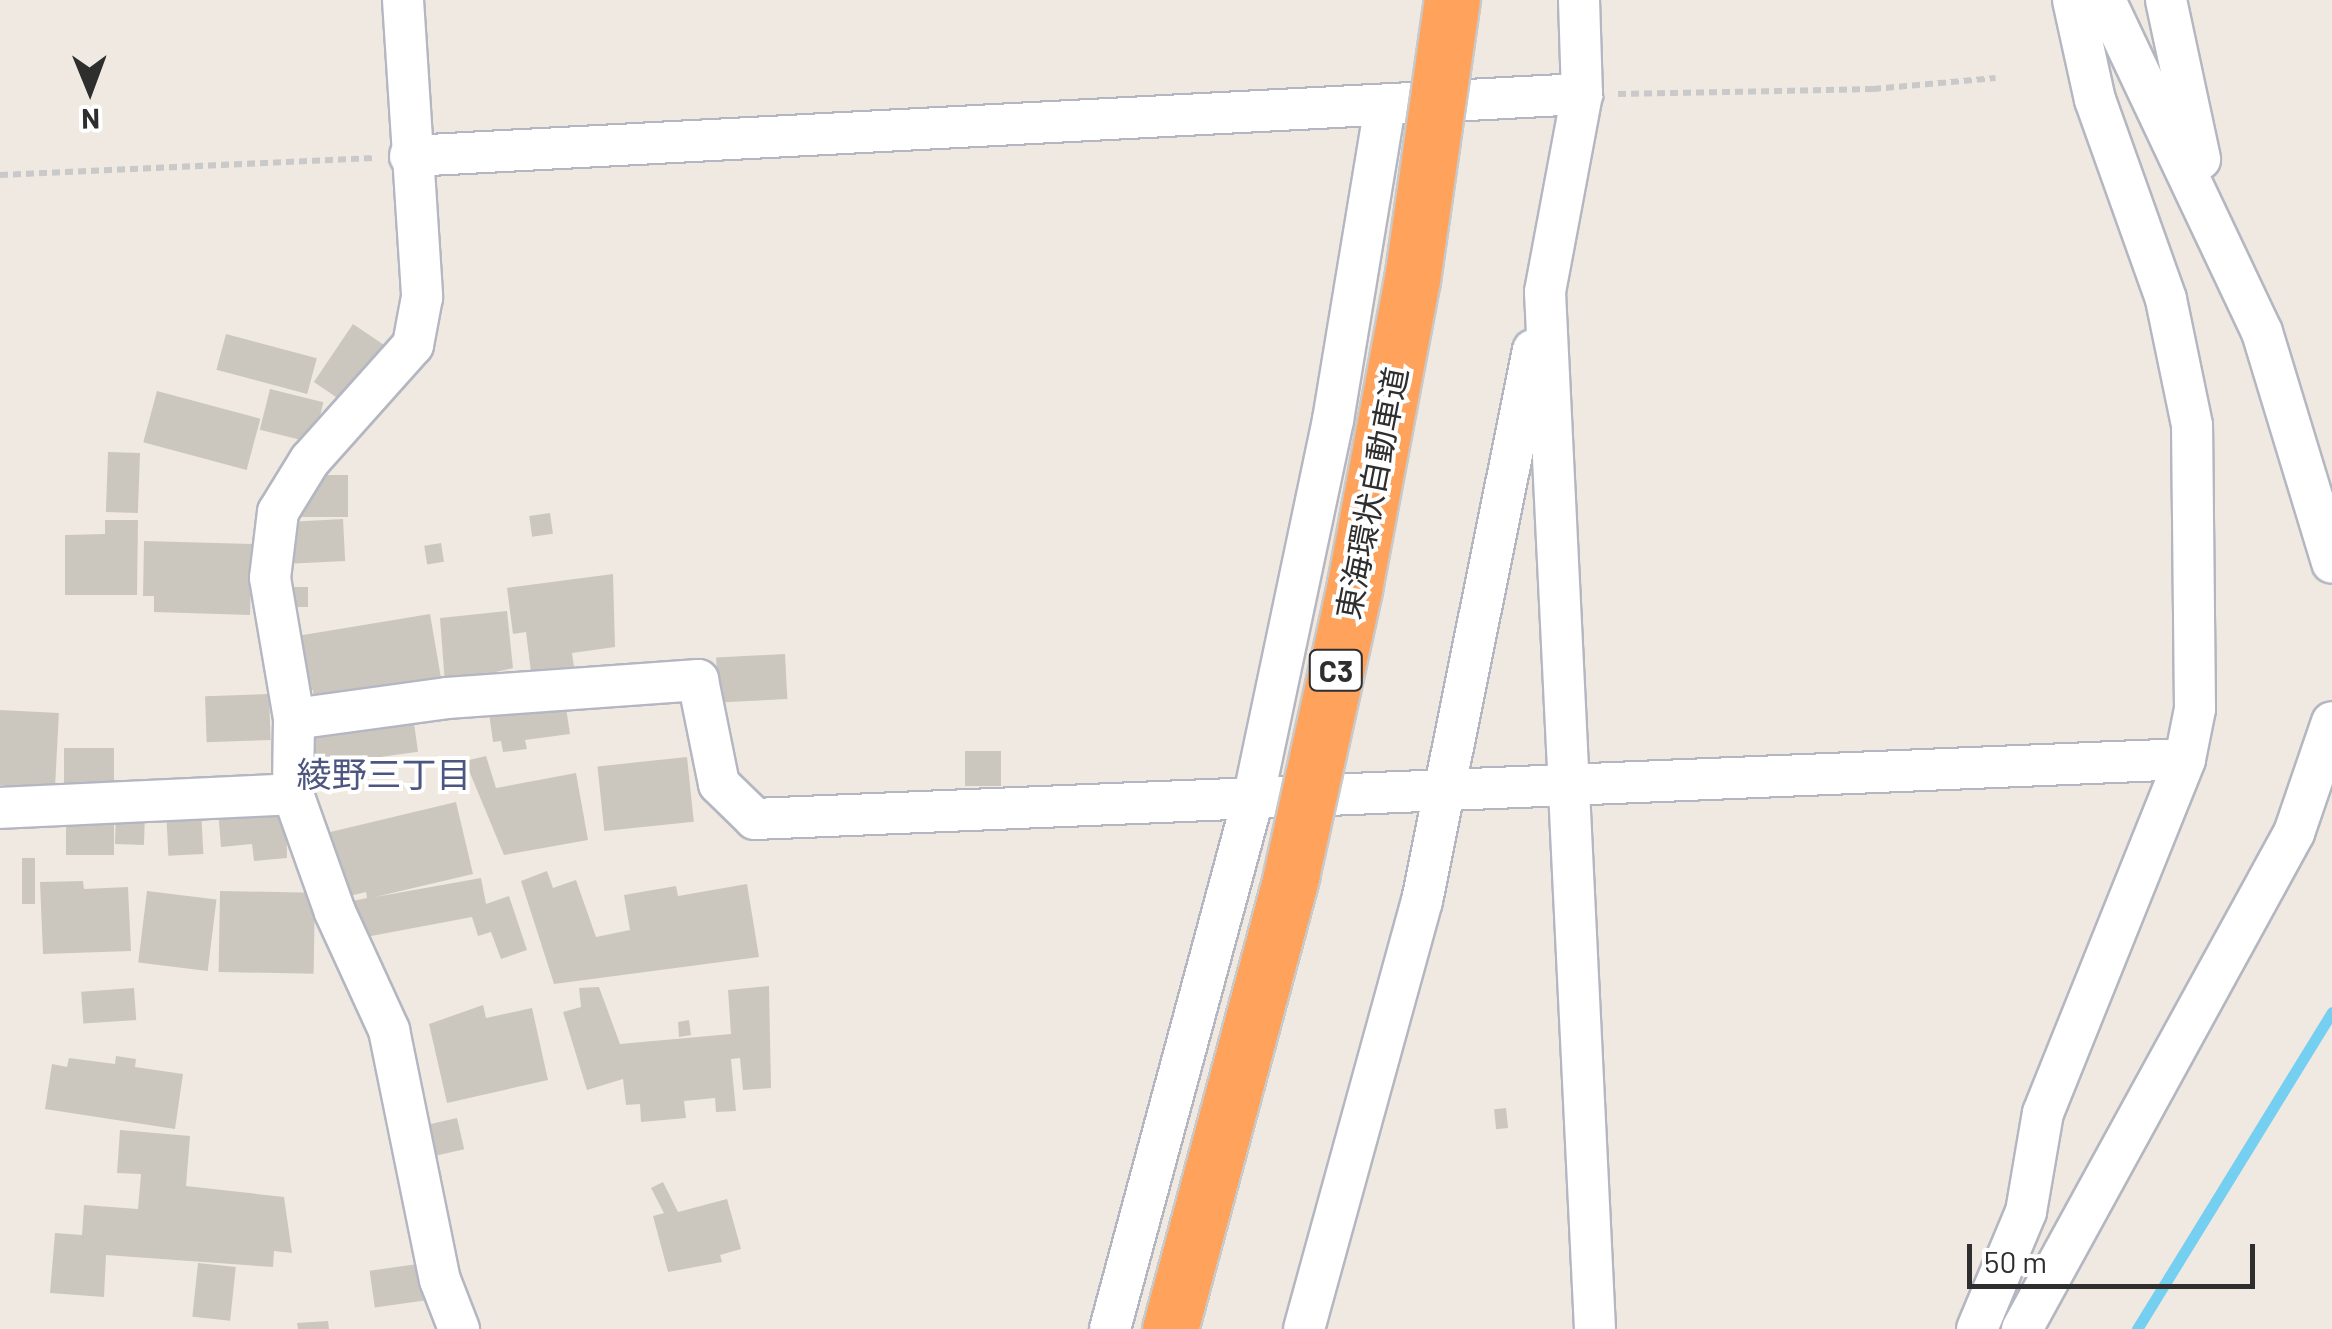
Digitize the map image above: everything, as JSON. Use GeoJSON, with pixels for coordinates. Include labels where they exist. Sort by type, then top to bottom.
{"type":"FeatureCollection","features":[{"type":"Feature","properties":{"kind":"highway","name":"東海環状自動車道"},"geometry":{"type":"LineString","coordinates":[[1170,1329],[1286,895],[1354,589],[1412,280],[1452,0]]}},
{"type":"Feature","properties":{"kind":"street"},"geometry":{"type":"LineString","coordinates":[[403,0],[422,297],[412,345],[310,460],[278,512],[270,578],[294,720],[294,794],[335,912],[389,1030],[440,1280],[460,1329]]}},
{"type":"Feature","properties":{"kind":"street"},"geometry":{"type":"LineString","coordinates":[[1304,1329],[1422,902],[1446,786],[1582,94],[1578,0]]}},
{"type":"Feature","properties":{"kind":"street"},"geometry":{"type":"LineString","coordinates":[[1977,1329],[2026,1212],[2043,1113],[2186,760],[2195,709],[2192,425],[2166,299],[2095,100],[2074,0]]}},
{"type":"Feature","properties":{"kind":"street"},"geometry":{"type":"LineString","coordinates":[[2105,0],[2213,216],[2262,332],[2332,564]]}},
{"type":"Feature","properties":{"kind":"street"},"geometry":{"type":"LineString","coordinates":[[2166,0],[2213,216]]}},
{"type":"Feature","properties":{"kind":"street"},"geometry":{"type":"LineString","coordinates":[[410,156],[1582,94]]}},
{"type":"Feature","properties":{"kind":"street"},"geometry":{"type":"LineString","coordinates":[[1110,1329],[1254,796],[1333,420],[1385,106]]}},
{"type":"Feature","properties":{"kind":"street"},"geometry":{"type":"LineString","coordinates":[[1545,292],[1594,1329]]}},
{"type":"Feature","properties":{"kind":"street"},"geometry":{"type":"LineString","coordinates":[[294,720],[447,698],[698,680],[719,784],[756,819],[1570,780],[2186,760]]}},
{"type":"Feature","properties":{"kind":"street"},"geometry":{"type":"LineString","coordinates":[[2022,1329],[2294,833],[2332,722]]}},
{"type":"Feature","properties":{"kind":"street"},"geometry":{"type":"LineString","coordinates":[[0,808],[294,794]]}},
{"type":"Feature","properties":{"kind":"path"},"geometry":{"type":"LineString","coordinates":[[1582,94],[1873,89],[1996,78]]}},
{"type":"Feature","properties":{"kind":"path"},"geometry":{"type":"LineString","coordinates":[[0,176],[410,156]]}},
{"type":"Feature","properties":{"kind":"building"},"geometry":{"type":"Polygon","coordinates":[[[353,324],[384,345],[345,403],[314,382],[353,324]]]}},
{"type":"Feature","properties":{"kind":"building"},"geometry":{"type":"Polygon","coordinates":[[[226,334],[317,358],[307,394],[216,370],[226,334]]]}},
{"type":"Feature","properties":{"kind":"building"},"geometry":{"type":"Polygon","coordinates":[[[270,389],[323,402],[313,443],[260,430],[270,389]]]}},
{"type":"Feature","properties":{"kind":"building"},"geometry":{"type":"Polygon","coordinates":[[[157,391],[260,419],[247,470],[143,442],[157,391]]]}},
{"type":"Feature","properties":{"kind":"building"},"geometry":{"type":"Polygon","coordinates":[[[108,452],[140,453],[138,513],[106,512],[108,452]]]}},
{"type":"Feature","properties":{"kind":"building"},"geometry":{"type":"Polygon","coordinates":[[[317,475],[348,475],[348,517],[291,517],[317,475]]]}},
{"type":"Feature","properties":{"kind":"building"},"geometry":{"type":"Polygon","coordinates":[[[550,513],[553,534],[532,537],[529,516],[550,513]]]}},
{"type":"Feature","properties":{"kind":"building"},"geometry":{"type":"Polygon","coordinates":[[[343,519],[345,561],[294,564],[292,522],[343,519]]]}},
{"type":"Feature","properties":{"kind":"building"},"geometry":{"type":"Polygon","coordinates":[[[105,520],[138,520],[137,595],[65,595],[65,535],[105,534],[105,520]]]}},
{"type":"Feature","properties":{"kind":"building"},"geometry":{"type":"Polygon","coordinates":[[[144,541],[252,544],[250,615],[154,612],[154,596],[143,596],[144,541]]]}},
{"type":"Feature","properties":{"kind":"building"},"geometry":{"type":"Polygon","coordinates":[[[441,543],[444,562],[427,564],[424,546],[441,543]]]}},
{"type":"Feature","properties":{"kind":"building"},"geometry":{"type":"Polygon","coordinates":[[[613,574],[615,647],[572,653],[574,667],[531,672],[526,632],[513,634],[507,588],[613,574]]]}},
{"type":"Feature","properties":{"kind":"building"},"geometry":{"type":"Polygon","coordinates":[[[291,587],[308,587],[308,607],[291,607],[291,587]]]}},
{"type":"Feature","properties":{"kind":"building"},"geometry":{"type":"Polygon","coordinates":[[[507,611],[513,668],[445,684],[440,618],[507,611]]]}},
{"type":"Feature","properties":{"kind":"building"},"geometry":{"type":"Polygon","coordinates":[[[430,614],[442,684],[315,705],[313,690],[300,692],[291,637],[430,614]]]}},
{"type":"Feature","properties":{"kind":"building"},"geometry":{"type":"Polygon","coordinates":[[[785,654],[787,699],[718,703],[716,658],[785,654]]]}},
{"type":"Feature","properties":{"kind":"building"},"geometry":{"type":"Polygon","coordinates":[[[269,694],[271,740],[207,742],[205,696],[269,694]]]}},
{"type":"Feature","properties":{"kind":"building"},"geometry":{"type":"Polygon","coordinates":[[[564,694],[570,734],[525,740],[527,749],[503,752],[501,741],[493,742],[488,706],[564,694]]]}},
{"type":"Feature","properties":{"kind":"building"},"geometry":{"type":"Polygon","coordinates":[[[0,710],[59,713],[55,788],[0,785],[0,710]]]}},
{"type":"Feature","properties":{"kind":"building"},"geometry":{"type":"Polygon","coordinates":[[[413,716],[418,752],[310,767],[305,731],[413,716]]]}},
{"type":"Feature","properties":{"kind":"building"},"geometry":{"type":"Polygon","coordinates":[[[64,748],[114,748],[114,791],[64,791],[64,748]]]}},
{"type":"Feature","properties":{"kind":"building"},"geometry":{"type":"Polygon","coordinates":[[[965,751],[1001,751],[1001,786],[965,786],[965,751]]]}},
{"type":"Feature","properties":{"kind":"building"},"geometry":{"type":"Polygon","coordinates":[[[486,756],[496,788],[576,773],[588,840],[504,855],[465,761],[486,756]]]}},
{"type":"Feature","properties":{"kind":"building"},"geometry":{"type":"Polygon","coordinates":[[[687,757],[694,822],[604,831],[597,766],[687,757]]]}},
{"type":"Feature","properties":{"kind":"building"},"geometry":{"type":"Polygon","coordinates":[[[456,802],[473,874],[375,897],[481,878],[486,904],[509,896],[527,950],[501,959],[491,932],[478,936],[472,917],[355,939],[348,902],[367,898],[366,892],[337,899],[322,834],[456,802]]]}},
{"type":"Feature","properties":{"kind":"building"},"geometry":{"type":"Polygon","coordinates":[[[286,803],[287,858],[254,861],[252,844],[221,847],[218,809],[286,803]]]}},
{"type":"Feature","properties":{"kind":"building"},"geometry":{"type":"Polygon","coordinates":[[[201,809],[203,854],[168,856],[166,811],[201,809]]]}},
{"type":"Feature","properties":{"kind":"building"},"geometry":{"type":"Polygon","coordinates":[[[66,811],[114,811],[114,855],[66,855],[66,811]]]}},
{"type":"Feature","properties":{"kind":"building"},"geometry":{"type":"Polygon","coordinates":[[[116,813],[145,814],[144,845],[115,844],[116,813]]]}},
{"type":"Feature","properties":{"kind":"building"},"geometry":{"type":"Polygon","coordinates":[[[22,858],[35,858],[35,904],[22,904],[22,858]]]}},
{"type":"Feature","properties":{"kind":"building"},"geometry":{"type":"Polygon","coordinates":[[[547,871],[553,888],[576,880],[596,937],[630,930],[624,895],[676,886],[678,896],[747,884],[759,957],[554,984],[521,881],[547,871]]]}},
{"type":"Feature","properties":{"kind":"building"},"geometry":{"type":"Polygon","coordinates":[[[83,881],[84,889],[128,887],[131,951],[43,954],[40,882],[83,881]]]}},
{"type":"Feature","properties":{"kind":"building"},"geometry":{"type":"Polygon","coordinates":[[[147,891],[216,900],[208,971],[138,962],[147,891]]]}},
{"type":"Feature","properties":{"kind":"building"},"geometry":{"type":"Polygon","coordinates":[[[220,891],[315,893],[314,974],[219,972],[220,891]]]}},
{"type":"Feature","properties":{"kind":"building"},"geometry":{"type":"Polygon","coordinates":[[[769,986],[771,1088],[743,1090],[740,1058],[731,1059],[736,1111],[716,1112],[715,1098],[684,1101],[686,1118],[641,1122],[640,1104],[626,1105],[623,1079],[587,1090],[563,1012],[581,1007],[579,988],[599,987],[620,1044],[731,1034],[728,990],[769,986]]]}},
{"type":"Feature","properties":{"kind":"building"},"geometry":{"type":"Polygon","coordinates":[[[134,988],[136,1020],[83,1024],[81,992],[134,988]]]}},
{"type":"Feature","properties":{"kind":"building"},"geometry":{"type":"Polygon","coordinates":[[[483,1005],[486,1018],[532,1008],[548,1080],[447,1103],[429,1024],[483,1005]]]}},
{"type":"Feature","properties":{"kind":"building"},"geometry":{"type":"Polygon","coordinates":[[[689,1020],[691,1035],[679,1037],[678,1022],[689,1020]]]}},
{"type":"Feature","properties":{"kind":"building"},"geometry":{"type":"Polygon","coordinates":[[[116,1056],[136,1059],[135,1067],[183,1074],[175,1129],[45,1109],[52,1064],[67,1067],[69,1058],[115,1064],[116,1056]]]}},
{"type":"Feature","properties":{"kind":"building"},"geometry":{"type":"Polygon","coordinates":[[[1506,1108],[1508,1128],[1496,1129],[1494,1109],[1506,1108]]]}},
{"type":"Feature","properties":{"kind":"building"},"geometry":{"type":"Polygon","coordinates":[[[457,1118],[464,1149],[429,1157],[422,1126],[457,1118]]]}},
{"type":"Feature","properties":{"kind":"building"},"geometry":{"type":"Polygon","coordinates":[[[120,1130],[190,1136],[186,1186],[284,1197],[292,1253],[274,1251],[273,1267],[106,1255],[104,1297],[50,1293],[55,1233],[82,1235],[84,1205],[138,1209],[141,1174],[117,1173],[120,1130]]]}},
{"type":"Feature","properties":{"kind":"building"},"geometry":{"type":"Polygon","coordinates":[[[663,1182],[678,1212],[727,1199],[741,1249],[720,1255],[722,1262],[668,1272],[653,1216],[664,1213],[651,1188],[663,1182]]]}},
{"type":"Feature","properties":{"kind":"building"},"geometry":{"type":"Polygon","coordinates":[[[432,1262],[437,1299],[375,1307],[370,1271],[432,1262]]]}},
{"type":"Feature","properties":{"kind":"building"},"geometry":{"type":"Polygon","coordinates":[[[198,1263],[236,1267],[230,1321],[192,1317],[198,1263]]]}},
{"type":"Feature","properties":{"kind":"building"},"geometry":{"type":"Polygon","coordinates":[[[328,1321],[329,1329],[298,1329],[297,1323],[328,1321]]]}},
{"type":"Feature","properties":{"kind":"waterway"},"geometry":{"type":"LineString","coordinates":[[2137,1329],[2332,1012]]}},
{"type":"Feature","properties":{"kind":"district","name":"綾野三丁目"},"geometry":{"type":"Point","coordinates":[384,773]}}]}
